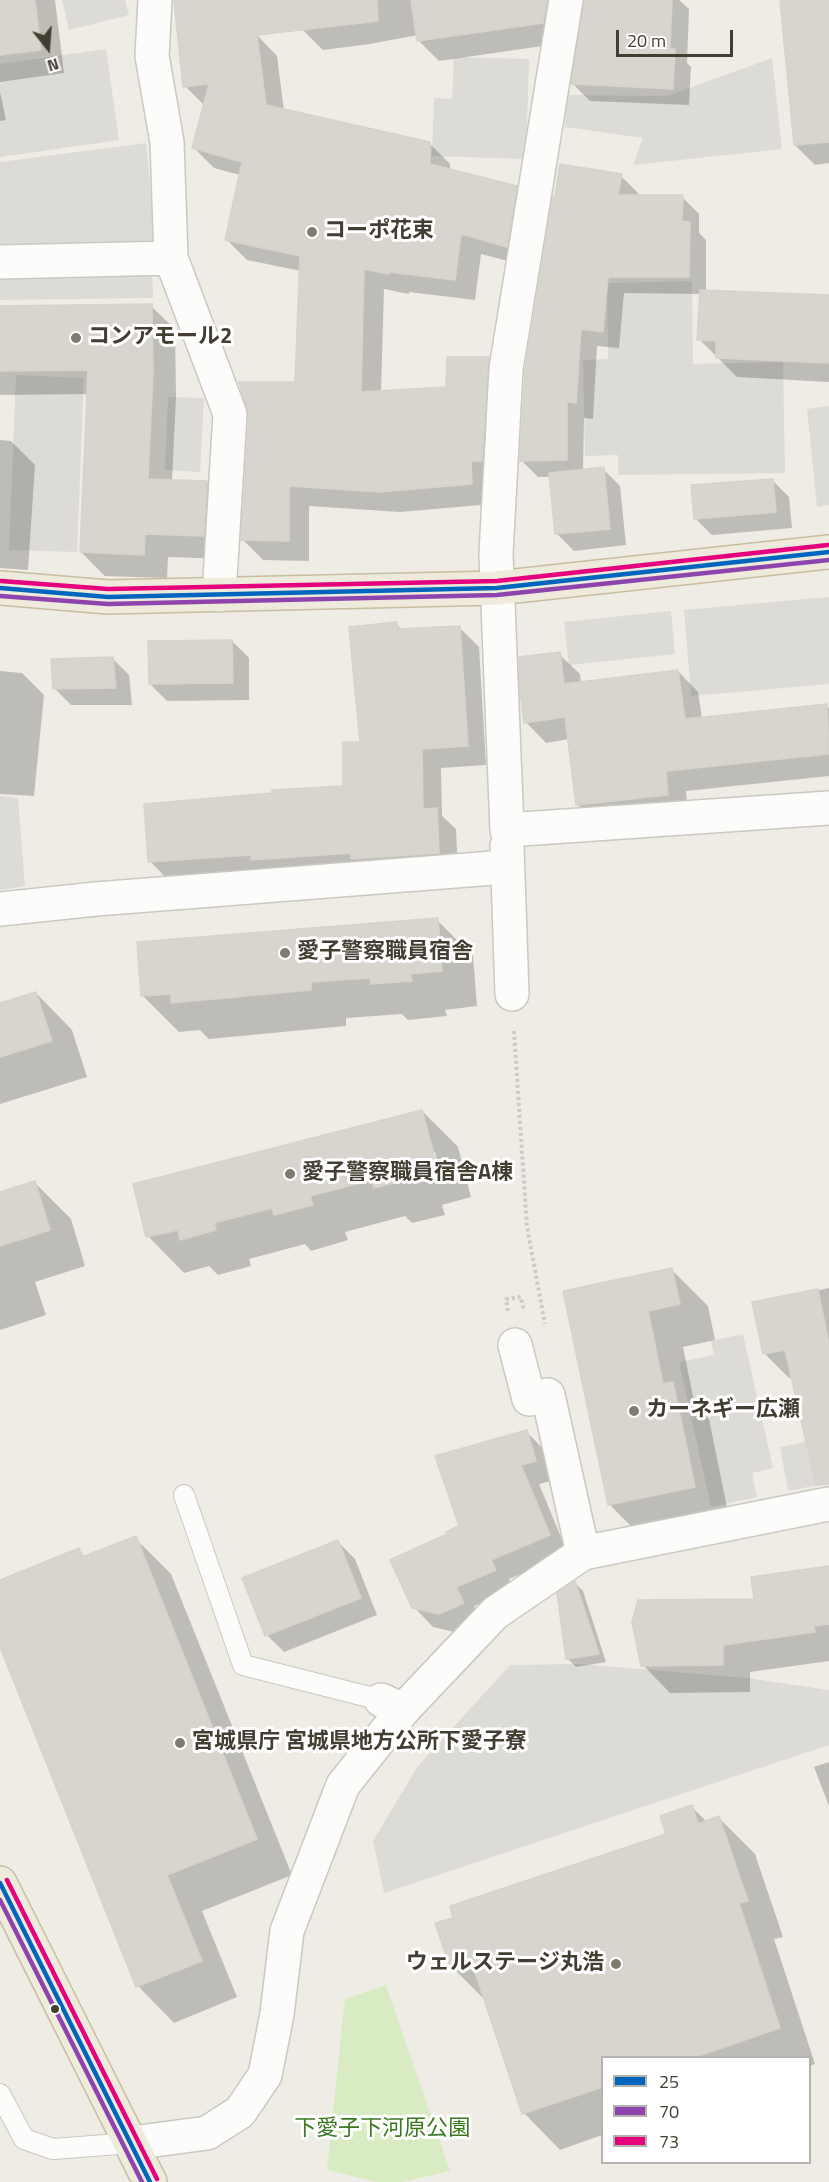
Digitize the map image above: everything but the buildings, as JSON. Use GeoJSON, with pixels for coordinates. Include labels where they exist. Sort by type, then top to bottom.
{"type":"FeatureCollection","features":[{"type":"Feature","properties":{"kind":"highway"},"geometry":{"type":"LineString","coordinates":[[0,588],[108,597],[497,588],[829,552]]}},
{"type":"Feature","properties":{"kind":"highway"},"geometry":{"type":"LineString","coordinates":[[0,1883],[150,2182]]}},
{"type":"Feature","properties":{"kind":"street"},"geometry":{"type":"LineString","coordinates":[[155,0],[152,56],[167,142],[171,258],[230,414],[219,595]]}},
{"type":"Feature","properties":{"kind":"street"},"geometry":{"type":"LineString","coordinates":[[512,994],[496,554],[506,369],[566,0]]}},
{"type":"Feature","properties":{"kind":"street"},"geometry":{"type":"LineString","coordinates":[[0,262],[171,258]]}},
{"type":"Feature","properties":{"kind":"street"},"geometry":{"type":"LineString","coordinates":[[507,830],[829,808]]}},
{"type":"Feature","properties":{"kind":"street"},"geometry":{"type":"LineString","coordinates":[[0,909],[96,899],[506,867]]}},
{"type":"Feature","properties":{"kind":"street"},"geometry":{"type":"LineString","coordinates":[[520,1331],[529,1399],[548,1395],[583,1553]]}},
{"type":"Feature","properties":{"kind":"street"},"geometry":{"type":"LineString","coordinates":[[132,2143],[207,2133],[240,2112],[265,2075],[277,2014],[287,1931],[343,1785],[392,1705],[495,1613],[583,1553],[829,1504]]}},
{"type":"Feature","properties":{"kind":"lane"},"geometry":{"type":"LineString","coordinates":[[184,1495],[243,1665],[392,1705]]}},
{"type":"Feature","properties":{"kind":"lane"},"geometry":{"type":"LineString","coordinates":[[0,2094],[24,2139],[53,2149],[132,2143]]}},
{"type":"Feature","properties":{"kind":"path"},"geometry":{"type":"LineString","coordinates":[[512,994],[527,1227],[547,1332]]}},
{"type":"Feature","properties":{"kind":"path"},"geometry":{"type":"LineString","coordinates":[[520,1331],[521,1297]]}},
{"type":"Feature","properties":{"kind":"green space","name":"下愛子下河原公園"},"geometry":{"type":"Polygon","coordinates":[[[386,1985],[450,2171],[402,2182],[377,2182],[327,2170],[345,1999],[386,1985]]]}},
{"type":"Feature","properties":{"kind":"shaded area"},"geometry":{"type":"Polygon","coordinates":[[[62,0],[125,0],[129,15],[69,30],[62,0]]]}},
{"type":"Feature","properties":{"kind":"shaded area"},"geometry":{"type":"Polygon","coordinates":[[[106,49],[119,140],[0,157],[0,64],[106,49]]]}},
{"type":"Feature","properties":{"kind":"shaded area"},"geometry":{"type":"Polygon","coordinates":[[[454,57],[529,59],[526,159],[432,156],[434,98],[452,99],[454,57]]]}},
{"type":"Feature","properties":{"kind":"shaded area"},"geometry":{"type":"Polygon","coordinates":[[[772,58],[782,149],[633,165],[643,138],[565,127],[567,95],[667,96],[772,58]]]}},
{"type":"Feature","properties":{"kind":"shaded area"},"geometry":{"type":"Polygon","coordinates":[[[146,143],[156,251],[0,256],[0,162],[146,143]]]}},
{"type":"Feature","properties":{"kind":"shaded area"},"geometry":{"type":"Polygon","coordinates":[[[152,270],[153,298],[0,300],[0,273],[152,270]]]}},
{"type":"Feature","properties":{"kind":"shaded area"},"geometry":{"type":"Polygon","coordinates":[[[692,281],[693,364],[783,362],[785,473],[618,475],[618,455],[585,456],[583,360],[608,359],[607,283],[692,281]]]}},
{"type":"Feature","properties":{"kind":"shaded area"},"geometry":{"type":"Polygon","coordinates":[[[16,375],[84,378],[77,552],[9,550],[16,375]]]}},
{"type":"Feature","properties":{"kind":"shaded area"},"geometry":{"type":"Polygon","coordinates":[[[168,397],[204,398],[200,472],[165,470],[168,397]]]}},
{"type":"Feature","properties":{"kind":"shaded area"},"geometry":{"type":"Polygon","coordinates":[[[829,406],[829,505],[817,507],[807,409],[829,406]]]}},
{"type":"Feature","properties":{"kind":"shaded area"},"geometry":{"type":"Polygon","coordinates":[[[829,597],[829,684],[691,696],[684,610],[829,597]]]}},
{"type":"Feature","properties":{"kind":"shaded area"},"geometry":{"type":"Polygon","coordinates":[[[671,611],[675,654],[569,665],[564,622],[671,611]]]}},
{"type":"Feature","properties":{"kind":"shaded area"},"geometry":{"type":"Polygon","coordinates":[[[0,796],[18,798],[25,886],[0,890],[0,796]]]}},
{"type":"Feature","properties":{"kind":"shaded area"},"geometry":{"type":"Polygon","coordinates":[[[743,1334],[773,1468],[752,1473],[757,1497],[711,1507],[679,1362],[714,1355],[711,1341],[743,1334]]]}},
{"type":"Feature","properties":{"kind":"shaded area"},"geometry":{"type":"Polygon","coordinates":[[[829,1437],[829,1483],[788,1491],[780,1447],[829,1437]]]}},
{"type":"Feature","properties":{"kind":"shaded area"},"geometry":{"type":"Polygon","coordinates":[[[579,1664],[747,1678],[829,1690],[829,1745],[384,1893],[373,1841],[418,1766],[510,1665],[579,1664]]]}},
{"type":"Feature","properties":{"kind":"transit line","name":"73"},"geometry":{"type":"LineString","coordinates":[[1,581],[108,589],[497,581],[828,545]]}},
{"type":"Feature","properties":{"kind":"transit line","name":"25"},"geometry":{"type":"LineString","coordinates":[[0,588],[108,597],[497,588],[829,552]]}},
{"type":"Feature","properties":{"kind":"transit line","name":"70"},"geometry":{"type":"LineString","coordinates":[[0,596],[108,604],[497,595],[829,560]]}},
{"type":"Feature","properties":{"kind":"transit line","name":"73"},"geometry":{"type":"LineString","coordinates":[[7,1880],[157,2179]]}},
{"type":"Feature","properties":{"kind":"transit line","name":"25"},"geometry":{"type":"LineString","coordinates":[[0,1883],[150,2182]]}},
{"type":"Feature","properties":{"kind":"transit line","name":"70"},"geometry":{"type":"LineString","coordinates":[[0,1900],[142,2182]]}},
{"type":"Feature","properties":{"kind":"place","name":"コーポ花束"},"geometry":{"type":"Point","coordinates":[312,232]}},
{"type":"Feature","properties":{"kind":"place","name":"コンアモール2"},"geometry":{"type":"Point","coordinates":[76,338]}},
{"type":"Feature","properties":{"kind":"place","name":"愛子警察職員宿舎"},"geometry":{"type":"Point","coordinates":[285,953]}},
{"type":"Feature","properties":{"kind":"place","name":"愛子警察職員宿舎A棟"},"geometry":{"type":"Point","coordinates":[290,1174]}},
{"type":"Feature","properties":{"kind":"place","name":"カーネギー広瀬"},"geometry":{"type":"Point","coordinates":[634,1411]}},
{"type":"Feature","properties":{"kind":"place","name":"宮城県庁 宮城県地方公所下愛子寮"},"geometry":{"type":"Point","coordinates":[180,1743]}},
{"type":"Feature","properties":{"kind":"place","name":"ウェルステージ丸浩"},"geometry":{"type":"Point","coordinates":[616,1964]}}]}
